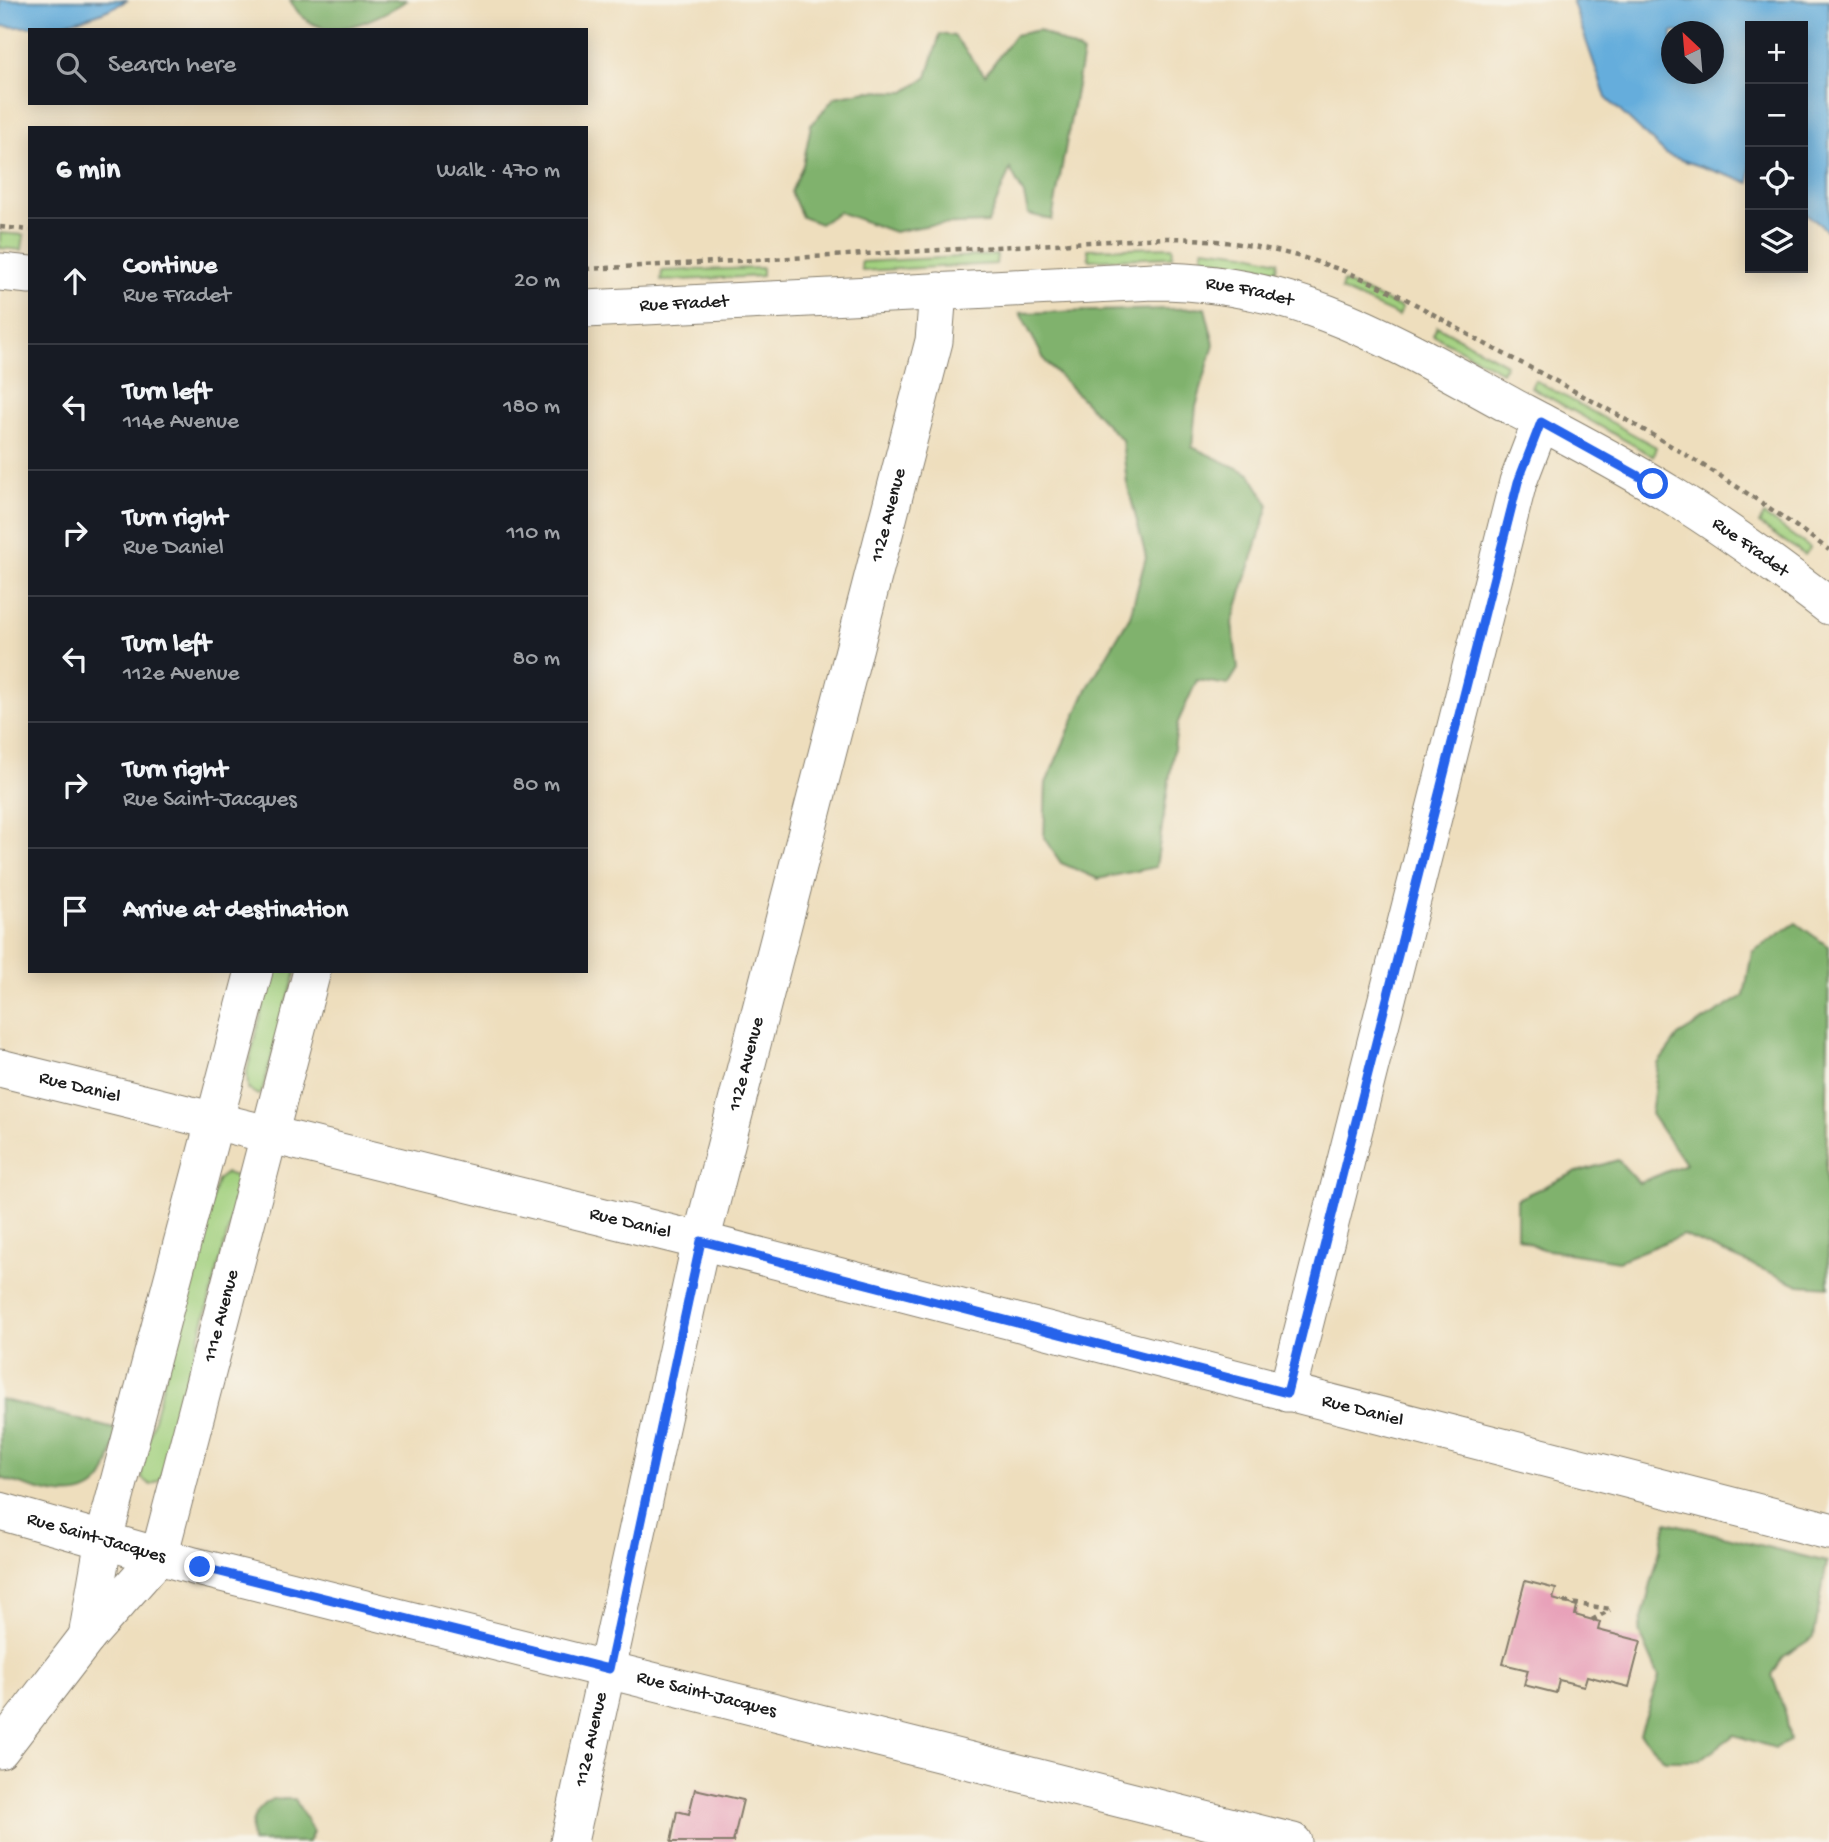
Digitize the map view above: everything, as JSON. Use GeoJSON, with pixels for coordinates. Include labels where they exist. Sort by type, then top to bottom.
{"type":"FeatureCollection","features":[{"type":"Feature","properties":{"kind":"street"},"geometry":{"type":"LineString","coordinates":[[0,272],[28,275]]}},
{"type":"Feature","properties":{"kind":"street","name":"Rue Fradet"},"geometry":{"type":"LineString","coordinates":[[588,309],[1178,281],[1263,292],[1323,310],[1377,333],[1541,422],[1674,496],[1829,606]]}},
{"type":"Feature","properties":{"kind":"street","name":"112e Avenue"},"geometry":{"type":"LineString","coordinates":[[569,1842],[701,1241],[934,341],[938,291]]}},
{"type":"Feature","properties":{"kind":"street"},"geometry":{"type":"LineString","coordinates":[[1287,1393],[1518,482],[1541,422]]}},
{"type":"Feature","properties":{"kind":"street","name":"111e Avenue"},"geometry":{"type":"LineString","coordinates":[[87,1637],[104,1539],[253,973]]}},
{"type":"Feature","properties":{"kind":"street","name":"111e Avenue"},"geometry":{"type":"LineString","coordinates":[[0,1749],[87,1637],[159,1556],[311,973]]}},
{"type":"Feature","properties":{"kind":"street","name":"Rue Daniel"},"geometry":{"type":"LineString","coordinates":[[0,1068],[701,1241],[1829,1531]]}},
{"type":"Feature","properties":{"kind":"street","name":"Rue Saint-Jacques"},"geometry":{"type":"LineString","coordinates":[[0,1511],[159,1556],[609,1669],[1173,1827],[1293,1842]]}},
{"type":"Feature","properties":{"kind":"path"},"geometry":{"type":"LineString","coordinates":[[0,227],[28,230]]}},
{"type":"Feature","properties":{"kind":"path","name":"Rue Fradet"},"geometry":{"type":"LineString","coordinates":[[588,269],[1166,238],[1216,240]]}},
{"type":"Feature","properties":{"kind":"path"},"geometry":{"type":"LineString","coordinates":[[1564,1602],[1611,1609],[1592,1620]]}},
{"type":"Feature","properties":{"kind":"green space"},"geometry":{"type":"Polygon","coordinates":[[[290,0],[408,0],[362,23],[329,28],[315,25],[301,16],[290,0]]]}},
{"type":"Feature","properties":{"kind":"green space"},"geometry":{"type":"Polygon","coordinates":[[[1039,30],[1083,53],[1052,220],[1028,214],[1024,195],[1010,169],[988,223],[930,225],[894,232],[839,212],[820,224],[802,217],[791,192],[803,165],[811,125],[835,97],[867,91],[905,92],[927,77],[940,34],[954,36],[985,75],[1015,35],[1039,30]]]}},
{"type":"Feature","properties":{"kind":"green space"},"geometry":{"type":"Polygon","coordinates":[[[0,233],[24,235],[22,250],[0,248],[0,233]]]}},
{"type":"Feature","properties":{"kind":"green space"},"geometry":{"type":"Polygon","coordinates":[[[1173,247],[1172,257],[1089,260],[1088,249],[1173,247]]]}},
{"type":"Feature","properties":{"kind":"green space"},"geometry":{"type":"Polygon","coordinates":[[[1203,248],[1245,253],[1278,261],[1277,270],[1202,258],[1203,248]]]}},
{"type":"Feature","properties":{"kind":"green space"},"geometry":{"type":"Polygon","coordinates":[[[997,255],[996,264],[862,271],[861,262],[997,255]]]}},
{"type":"Feature","properties":{"kind":"green space"},"geometry":{"type":"Polygon","coordinates":[[[762,268],[762,276],[661,281],[662,271],[762,268]]]}},
{"type":"Feature","properties":{"kind":"green space"},"geometry":{"type":"Polygon","coordinates":[[[1343,282],[1402,308],[1399,316],[1341,290],[1343,282]]]}},
{"type":"Feature","properties":{"kind":"green space"},"geometry":{"type":"Polygon","coordinates":[[[1205,308],[1214,344],[1196,407],[1192,447],[1250,474],[1269,505],[1232,623],[1238,669],[1228,685],[1197,680],[1178,722],[1156,867],[1098,879],[1061,863],[1044,838],[1046,783],[1087,689],[1130,616],[1146,557],[1127,483],[1122,440],[1045,361],[1020,313],[1205,308]]]}},
{"type":"Feature","properties":{"kind":"green space"},"geometry":{"type":"Polygon","coordinates":[[[1437,326],[1506,364],[1502,372],[1433,335],[1437,326]]]}},
{"type":"Feature","properties":{"kind":"green space"},"geometry":{"type":"Polygon","coordinates":[[[1535,380],[1656,447],[1653,456],[1531,387],[1535,380]]]}},
{"type":"Feature","properties":{"kind":"green space"},"geometry":{"type":"Polygon","coordinates":[[[1764,515],[1810,548],[1805,555],[1759,524],[1764,515]]]}},
{"type":"Feature","properties":{"kind":"green space"},"geometry":{"type":"Polygon","coordinates":[[[1796,923],[1829,947],[1826,1171],[1829,1287],[1799,1285],[1683,1235],[1618,1261],[1542,1249],[1517,1237],[1517,1199],[1574,1173],[1618,1160],[1639,1183],[1685,1164],[1651,1114],[1658,1064],[1678,1036],[1744,996],[1752,952],[1796,923]]]}},
{"type":"Feature","properties":{"kind":"green space"},"geometry":{"type":"Polygon","coordinates":[[[271,973],[295,973],[262,1092],[258,1095],[248,1089],[247,1071],[271,973]]]}},
{"type":"Feature","properties":{"kind":"green space"},"geometry":{"type":"Polygon","coordinates":[[[226,1173],[236,1176],[240,1187],[161,1479],[151,1485],[142,1479],[141,1468],[217,1180],[226,1173]]]}},
{"type":"Feature","properties":{"kind":"green space"},"geometry":{"type":"Polygon","coordinates":[[[0,1399],[118,1430],[103,1478],[93,1488],[68,1495],[0,1478],[0,1399]]]}},
{"type":"Feature","properties":{"kind":"green space"},"geometry":{"type":"Polygon","coordinates":[[[1667,1522],[1827,1562],[1814,1637],[1783,1657],[1772,1675],[1786,1715],[1790,1741],[1775,1748],[1734,1735],[1700,1760],[1665,1760],[1640,1734],[1659,1677],[1639,1631],[1667,1522]]]}},
{"type":"Feature","properties":{"kind":"green space"},"geometry":{"type":"Polygon","coordinates":[[[272,1799],[295,1799],[313,1832],[308,1842],[252,1842],[251,1828],[254,1817],[261,1807],[272,1799]]]}},
{"type":"Feature","properties":{"kind":"water"},"geometry":{"type":"Polygon","coordinates":[[[0,0],[128,0],[97,14],[66,23],[17,27],[0,26],[0,0]]]}},
{"type":"Feature","properties":{"kind":"water"},"geometry":{"type":"Polygon","coordinates":[[[1572,0],[1829,0],[1829,232],[1808,215],[1808,21],[1745,21],[1745,181],[1667,155],[1606,98],[1572,0]]]}},
{"type":"Feature","properties":{"kind":"building"},"geometry":{"type":"Polygon","coordinates":[[[1525,1581],[1556,1589],[1553,1599],[1577,1606],[1575,1615],[1600,1622],[1598,1630],[1641,1641],[1629,1687],[1587,1676],[1584,1686],[1559,1680],[1556,1693],[1524,1685],[1528,1670],[1503,1664],[1525,1581]]]}},
{"type":"Feature","properties":{"kind":"building"},"geometry":{"type":"Polygon","coordinates":[[[695,1789],[743,1800],[733,1842],[671,1842],[677,1811],[689,1814],[695,1789]]]}},
{"type":"Feature","properties":{"kind":"route"},"geometry":{"type":"LineString","coordinates":[[200,1567],[609,1669],[701,1241],[1287,1393],[1518,482],[1541,422],[1653,484]]}}]}
